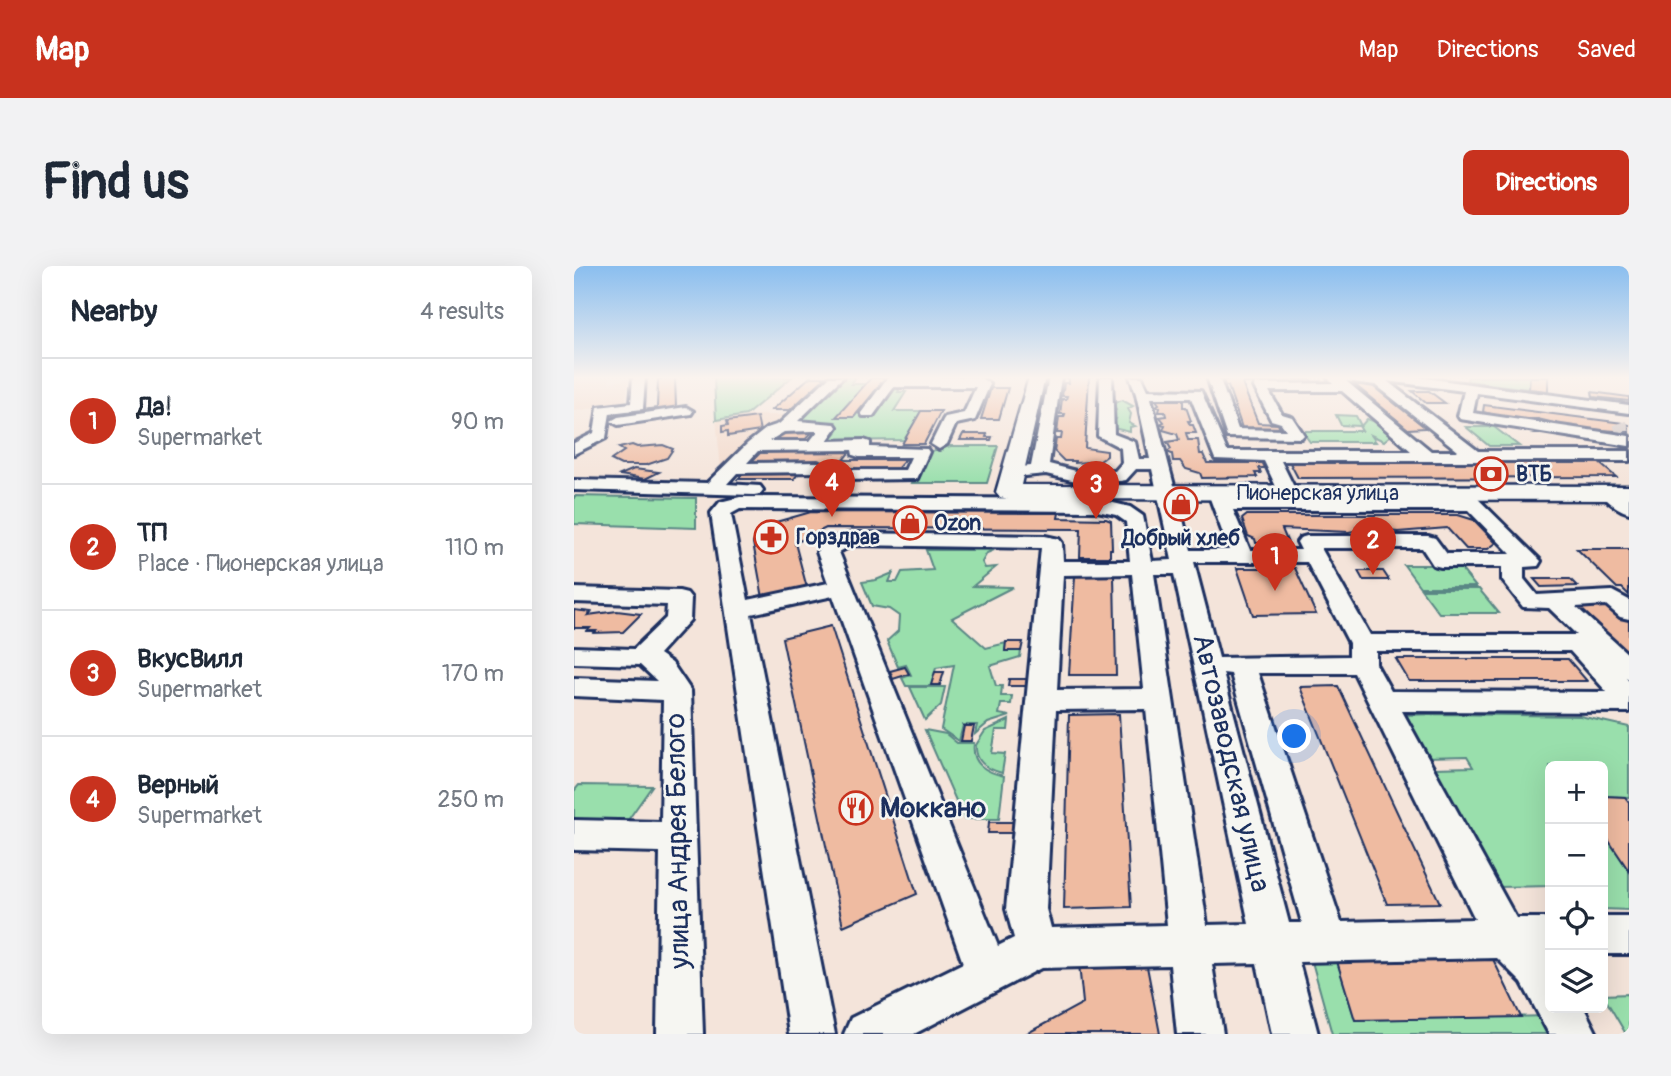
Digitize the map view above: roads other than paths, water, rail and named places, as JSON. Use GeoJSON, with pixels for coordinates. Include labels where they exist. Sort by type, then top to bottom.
{"type":"FeatureCollection","features":[{"type":"Feature","properties":{"kind":"main road"},"geometry":{"type":"LineString","coordinates":[[1010,482],[1028,413]]}},
{"type":"Feature","properties":{"kind":"main road","name":"Пионерская улица"},"geometry":{"type":"LineString","coordinates":[[1010,482],[1219,498],[1289,493],[1468,498],[1619,493]]}},
{"type":"Feature","properties":{"kind":"street"},"geometry":{"type":"LineString","coordinates":[[574,449],[601,429],[603,413]]}},
{"type":"Feature","properties":{"kind":"street"},"geometry":{"type":"LineString","coordinates":[[574,434],[677,413]]}},
{"type":"Feature","properties":{"kind":"street"},"geometry":{"type":"LineString","coordinates":[[710,490],[773,430],[783,427],[798,413]]}},
{"type":"Feature","properties":{"kind":"street"},"geometry":{"type":"LineString","coordinates":[[939,444],[951,416],[971,417],[972,413]]}},
{"type":"Feature","properties":{"kind":"street"},"geometry":{"type":"LineString","coordinates":[[574,485],[710,490],[1010,482],[1039,471],[1049,413]]}},
{"type":"Feature","properties":{"kind":"street","name":"Автозаводская улица"},"geometry":{"type":"LineString","coordinates":[[1148,413],[1295,1034]]}},
{"type":"Feature","properties":{"kind":"street"},"geometry":{"type":"LineString","coordinates":[[1204,413],[1221,456],[1603,456],[1629,473]]}},
{"type":"Feature","properties":{"kind":"street"},"geometry":{"type":"LineString","coordinates":[[1225,413],[1232,434],[1296,435],[1287,420],[1276,417],[1274,413]]}},
{"type":"Feature","properties":{"kind":"street"},"geometry":{"type":"LineString","coordinates":[[1377,413],[1427,456]]}},
{"type":"Feature","properties":{"kind":"street"},"geometry":{"type":"LineString","coordinates":[[1419,413],[1474,456]]}},
{"type":"Feature","properties":{"kind":"street"},"geometry":{"type":"LineString","coordinates":[[1466,413],[1465,416],[1625,430]]}},
{"type":"Feature","properties":{"kind":"street"},"geometry":{"type":"LineString","coordinates":[[1588,413],[1625,430]]}},
{"type":"Feature","properties":{"kind":"street"},"geometry":{"type":"LineString","coordinates":[[1603,456],[1625,430]]}},
{"type":"Feature","properties":{"kind":"street"},"geometry":{"type":"LineString","coordinates":[[814,446],[864,445],[859,452],[921,452],[911,475],[840,475]]}},
{"type":"Feature","properties":{"kind":"street"},"geometry":{"type":"LineString","coordinates":[[1270,456],[1289,493]]}},
{"type":"Feature","properties":{"kind":"street"},"geometry":{"type":"LineString","coordinates":[[1131,464],[1160,464]]}},
{"type":"Feature","properties":{"kind":"street"},"geometry":{"type":"LineString","coordinates":[[733,468],[818,467]]}},
{"type":"Feature","properties":{"kind":"street"},"geometry":{"type":"LineString","coordinates":[[1619,493],[1629,507]]}},
{"type":"Feature","properties":{"kind":"street"},"geometry":{"type":"LineString","coordinates":[[1242,556],[1219,498],[1468,498],[1530,561],[1441,560],[1428,542],[1307,542],[1363,654],[1382,701],[1505,938],[1537,968],[1545,983]]}},
{"type":"Feature","properties":{"kind":"street"},"geometry":{"type":"LineString","coordinates":[[812,1034],[721,513],[727,506],[740,503],[1097,505],[1123,511],[1136,520],[1158,699]]}},
{"type":"Feature","properties":{"kind":"street"},"geometry":{"type":"LineString","coordinates":[[988,973],[828,552],[834,544],[852,539],[1052,543],[1042,700]]}},
{"type":"Feature","properties":{"kind":"street"},"geometry":{"type":"LineString","coordinates":[[1052,568],[1142,567],[1242,556],[1315,556]]}},
{"type":"Feature","properties":{"kind":"street"},"geometry":{"type":"LineString","coordinates":[[1513,561],[1513,580],[1531,601],[1612,598],[1629,612]]}},
{"type":"Feature","properties":{"kind":"street"},"geometry":{"type":"LineString","coordinates":[[738,610],[841,587]]}},
{"type":"Feature","properties":{"kind":"street"},"geometry":{"type":"LineString","coordinates":[[574,595],[679,598],[678,620],[640,657],[574,655]]}},
{"type":"Feature","properties":{"kind":"street"},"geometry":{"type":"LineString","coordinates":[[1554,600],[1629,670]]}},
{"type":"Feature","properties":{"kind":"street"},"geometry":{"type":"LineString","coordinates":[[1208,666],[1363,654],[1577,643],[1629,700]]}},
{"type":"Feature","properties":{"kind":"street","name":"улица Андрея Белого"},"geometry":{"type":"LineString","coordinates":[[640,657],[655,660],[677,691],[680,1034]]}},
{"type":"Feature","properties":{"kind":"street"},"geometry":{"type":"LineString","coordinates":[[1242,665],[1328,943]]}},
{"type":"Feature","properties":{"kind":"street"},"geometry":{"type":"LineString","coordinates":[[1382,701],[1629,700]]}},
{"type":"Feature","properties":{"kind":"street"},"geometry":{"type":"LineString","coordinates":[[574,835],[677,837]]}},
{"type":"Feature","properties":{"kind":"street"},"geometry":{"type":"LineString","coordinates":[[867,1034],[1037,948],[1545,937]]}},
{"type":"Feature","properties":{"kind":"street"},"geometry":{"type":"LineString","coordinates":[[1562,1013],[1574,1034]]}},
{"type":"Feature","properties":{"kind":"lane"},"geometry":{"type":"LineString","coordinates":[[1040,467],[1076,476],[1120,476],[1131,464],[1129,444],[1106,436],[1105,413]]}},
{"type":"Feature","properties":{"kind":"lane"},"geometry":{"type":"LineString","coordinates":[[756,446],[814,446],[831,426],[783,427]]}},
{"type":"Feature","properties":{"kind":"lane"},"geometry":{"type":"LineString","coordinates":[[574,687],[677,691]]}},
{"type":"Feature","properties":{"kind":"lane"},"geometry":{"type":"LineString","coordinates":[[1037,948],[1026,909],[1042,700],[1158,699],[1200,1034]]}},
{"type":"Feature","properties":{"kind":"lane"},"geometry":{"type":"LineString","coordinates":[[1608,935],[1629,935]]}},
{"type":"Feature","properties":{"kind":"tunnel"},"geometry":{"type":"LineString","coordinates":[[1620,423],[1623,432]]}},
{"type":"Feature","properties":{"kind":"place","name":"ВТБ"},"geometry":{"type":"Point","coordinates":[1491,474]}},
{"type":"Feature","properties":{"kind":"place","name":"Добрый хлеб"},"geometry":{"type":"Point","coordinates":[1181,504]}},
{"type":"Feature","properties":{"kind":"place","name":"Верный"},"geometry":{"type":"Point","coordinates":[832,517]}},
{"type":"Feature","properties":{"kind":"place","name":"ВкусВилл"},"geometry":{"type":"Point","coordinates":[1096,519]}},
{"type":"Feature","properties":{"kind":"place","name":"Ozon"},"geometry":{"type":"Point","coordinates":[910,523]}},
{"type":"Feature","properties":{"kind":"place","name":"Горздрав"},"geometry":{"type":"Point","coordinates":[771,537]}},
{"type":"Feature","properties":{"kind":"place","name":"ТП"},"geometry":{"type":"Point","coordinates":[1373,575]}},
{"type":"Feature","properties":{"kind":"place","name":"Да!"},"geometry":{"type":"Point","coordinates":[1275,591]}},
{"type":"Feature","properties":{"kind":"place","name":"Моккано"},"geometry":{"type":"Point","coordinates":[856,808]}}]}
